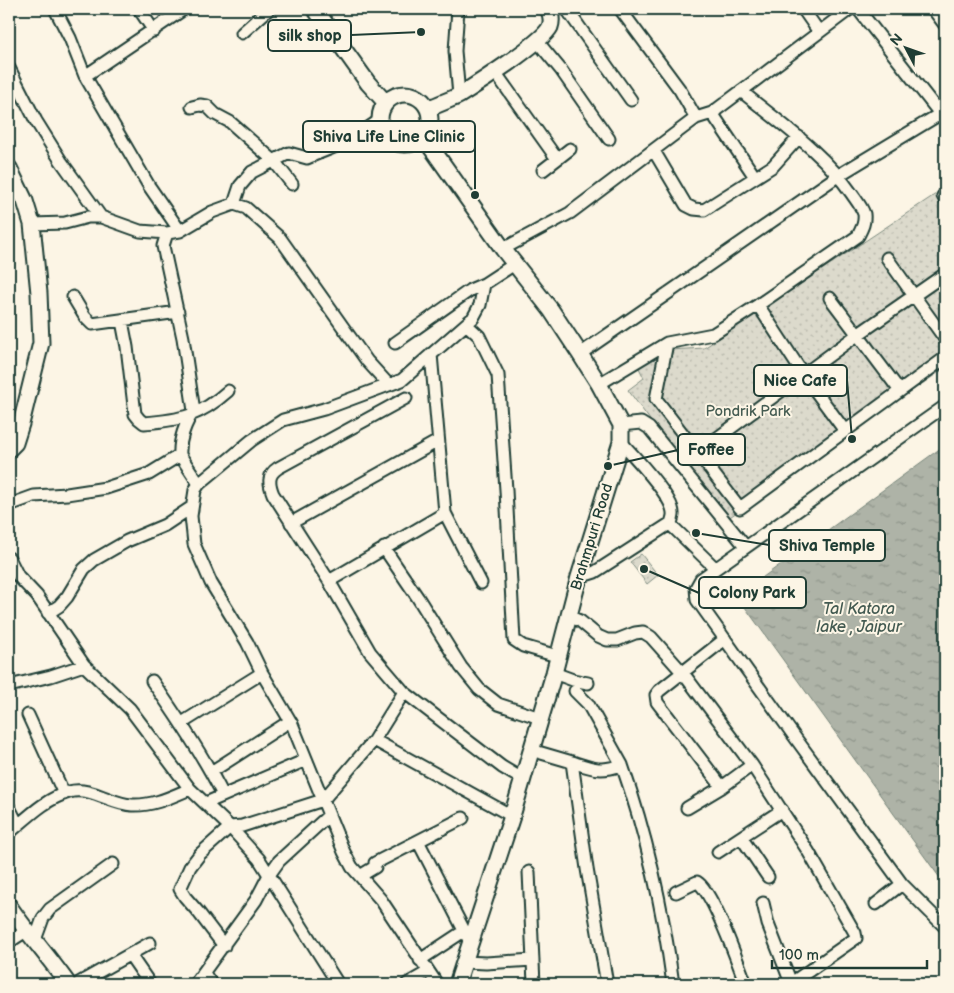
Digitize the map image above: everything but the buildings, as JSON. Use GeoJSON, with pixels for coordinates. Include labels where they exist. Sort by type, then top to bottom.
{"type":"FeatureCollection","features":[{"type":"Feature","properties":{"kind":"street"},"geometry":{"type":"LineString","coordinates":[[139,9],[154,31]]}},
{"type":"Feature","properties":{"kind":"street"},"geometry":{"type":"LineString","coordinates":[[85,76],[184,9]]}},
{"type":"Feature","properties":{"kind":"street"},"geometry":{"type":"LineString","coordinates":[[242,33],[269,9]]}},
{"type":"Feature","properties":{"kind":"street"},"geometry":{"type":"LineString","coordinates":[[314,9],[368,83],[386,103]]}},
{"type":"Feature","properties":{"kind":"street"},"geometry":{"type":"LineString","coordinates":[[458,9],[455,51],[459,95]]}},
{"type":"Feature","properties":{"kind":"street"},"geometry":{"type":"LineString","coordinates":[[620,9],[680,90],[696,118]]}},
{"type":"Feature","properties":{"kind":"street"},"geometry":{"type":"LineString","coordinates":[[803,9],[819,32]]}},
{"type":"Feature","properties":{"kind":"street"},"geometry":{"type":"LineString","coordinates":[[503,249],[570,213],[696,118],[712,113],[850,9]]}},
{"type":"Feature","properties":{"kind":"street"},"geometry":{"type":"LineString","coordinates":[[580,354],[839,175],[942,117],[858,9]]}},
{"type":"Feature","properties":{"kind":"street"},"geometry":{"type":"LineString","coordinates":[[933,9],[945,25]]}},
{"type":"Feature","properties":{"kind":"street"},"geometry":{"type":"LineString","coordinates":[[57,10],[85,76],[149,186],[180,231]]}},
{"type":"Feature","properties":{"kind":"street"},"geometry":{"type":"LineString","coordinates":[[428,109],[459,95],[495,72],[537,41],[550,27],[549,15],[570,10],[631,100]]}},
{"type":"Feature","properties":{"kind":"street"},"geometry":{"type":"LineString","coordinates":[[537,41],[561,70],[609,139]]}},
{"type":"Feature","properties":{"kind":"street"},"geometry":{"type":"LineString","coordinates":[[9,68],[36,121],[61,161],[101,217]]}},
{"type":"Feature","properties":{"kind":"street"},"geometry":{"type":"LineString","coordinates":[[495,72],[557,159]]}},
{"type":"Feature","properties":{"kind":"street"},"geometry":{"type":"LineString","coordinates":[[599,384],[667,343],[713,334],[858,236],[864,226],[864,214],[861,206],[839,175],[799,137],[742,91]]}},
{"type":"Feature","properties":{"kind":"street"},"geometry":{"type":"LineString","coordinates":[[400,94],[409,94],[423,102],[428,109],[429,123],[423,136],[415,142],[405,144],[387,137],[382,129],[380,120],[380,114],[386,103],[392,97],[400,94]]}},
{"type":"Feature","properties":{"kind":"street"},"geometry":{"type":"LineString","coordinates":[[192,107],[207,106],[215,114],[230,122],[274,161],[292,184]]}},
{"type":"Feature","properties":{"kind":"street"},"geometry":{"type":"LineString","coordinates":[[712,113],[755,177]]}},
{"type":"Feature","properties":{"kind":"street"},"geometry":{"type":"LineString","coordinates":[[234,204],[240,186],[252,172],[290,153],[307,158],[349,141],[380,120]]}},
{"type":"Feature","properties":{"kind":"street","name":"Brahmpuri Road"},"geometry":{"type":"LineString","coordinates":[[423,136],[503,249],[516,263],[550,310],[599,384],[621,424],[621,442],[579,577],[554,673],[512,816],[467,937],[464,962],[457,984]]}},
{"type":"Feature","properties":{"kind":"street"},"geometry":{"type":"LineString","coordinates":[[654,150],[686,205],[694,210],[704,210],[773,166],[799,137]]}},
{"type":"Feature","properties":{"kind":"street"},"geometry":{"type":"LineString","coordinates":[[542,170],[570,149]]}},
{"type":"Feature","properties":{"kind":"street"},"geometry":{"type":"LineString","coordinates":[[9,168],[25,201],[32,224],[39,293],[41,343],[21,424],[15,443],[9,450]]}},
{"type":"Feature","properties":{"kind":"street"},"geometry":{"type":"LineString","coordinates":[[32,224],[65,223],[88,217],[101,217],[140,231],[167,233],[180,231],[212,212],[234,204],[246,208],[280,238],[367,361],[389,385]]}},
{"type":"Feature","properties":{"kind":"street"},"geometry":{"type":"LineString","coordinates":[[167,233],[163,246],[183,338],[194,410],[179,445],[180,456],[199,484]]}},
{"type":"Feature","properties":{"kind":"street"},"geometry":{"type":"LineString","coordinates":[[887,258],[945,338]]}},
{"type":"Feature","properties":{"kind":"street"},"geometry":{"type":"LineString","coordinates":[[395,343],[470,290],[484,284],[516,263]]}},
{"type":"Feature","properties":{"kind":"street"},"geometry":{"type":"LineString","coordinates":[[697,453],[857,335],[945,274]]}},
{"type":"Feature","properties":{"kind":"street"},"geometry":{"type":"LineString","coordinates":[[437,984],[381,900],[352,867],[344,852],[290,721],[247,642],[211,583],[194,544],[191,516],[194,490],[199,484],[252,440],[283,420],[324,409],[402,380],[473,318],[480,305],[484,284]]}},
{"type":"Feature","properties":{"kind":"street"},"geometry":{"type":"LineString","coordinates":[[73,297],[85,317],[92,324],[178,312]]}},
{"type":"Feature","properties":{"kind":"street"},"geometry":{"type":"LineString","coordinates":[[830,298],[900,391]]}},
{"type":"Feature","properties":{"kind":"street"},"geometry":{"type":"LineString","coordinates":[[758,305],[803,374],[844,431]]}},
{"type":"Feature","properties":{"kind":"street"},"geometry":{"type":"LineString","coordinates":[[122,321],[135,414],[144,423],[190,417],[211,406],[228,391]]}},
{"type":"Feature","properties":{"kind":"street"},"geometry":{"type":"LineString","coordinates":[[466,324],[479,336],[498,375],[514,640],[523,646],[557,656]]}},
{"type":"Feature","properties":{"kind":"street"},"geometry":{"type":"LineString","coordinates":[[667,343],[656,400],[740,508],[945,358]]}},
{"type":"Feature","properties":{"kind":"street"},"geometry":{"type":"LineString","coordinates":[[431,354],[445,513],[481,583]]}},
{"type":"Feature","properties":{"kind":"street"},"geometry":{"type":"LineString","coordinates":[[406,398],[272,472],[268,483],[272,494],[329,581],[370,652],[404,692],[522,779]]}},
{"type":"Feature","properties":{"kind":"street"},"geometry":{"type":"LineString","coordinates":[[945,406],[745,546],[701,579],[696,588],[698,600],[725,639],[902,884],[945,927]]}},
{"type":"Feature","properties":{"kind":"street"},"geometry":{"type":"LineString","coordinates":[[621,424],[642,423],[649,428],[745,546]]}},
{"type":"Feature","properties":{"kind":"street"},"geometry":{"type":"LineString","coordinates":[[291,523],[438,441]]}},
{"type":"Feature","properties":{"kind":"street"},"geometry":{"type":"LineString","coordinates":[[579,577],[596,572],[671,523],[673,515],[672,506],[666,496],[638,460],[621,442]]}},
{"type":"Feature","properties":{"kind":"street"},"geometry":{"type":"LineString","coordinates":[[9,505],[34,496],[66,494],[106,488],[149,474],[180,456]]}},
{"type":"Feature","properties":{"kind":"street"},"geometry":{"type":"LineString","coordinates":[[48,613],[59,606],[67,597],[84,569],[94,560],[127,541],[165,525],[192,507]]}},
{"type":"Feature","properties":{"kind":"street"},"geometry":{"type":"LineString","coordinates":[[329,581],[445,513]]}},
{"type":"Feature","properties":{"kind":"street"},"geometry":{"type":"LineString","coordinates":[[673,527],[715,568]]}},
{"type":"Feature","properties":{"kind":"street"},"geometry":{"type":"LineString","coordinates":[[384,548],[461,667],[479,689],[498,704],[540,718]]}},
{"type":"Feature","properties":{"kind":"street"},"geometry":{"type":"LineString","coordinates":[[9,558],[18,576],[37,596],[84,665],[130,709],[190,789],[230,827],[259,859],[338,984]]}},
{"type":"Feature","properties":{"kind":"street"},"geometry":{"type":"LineString","coordinates":[[568,616],[607,640],[617,640],[643,632],[651,637],[683,673],[752,765],[782,810],[855,933],[856,938],[790,984],[768,924],[763,903]]}},
{"type":"Feature","properties":{"kind":"street"},"geometry":{"type":"LineString","coordinates":[[722,787],[657,702],[656,695],[725,639]]}},
{"type":"Feature","properties":{"kind":"street"},"geometry":{"type":"LineString","coordinates":[[9,686],[51,676],[84,665]]}},
{"type":"Feature","properties":{"kind":"street"},"geometry":{"type":"LineString","coordinates":[[182,723],[262,672]]}},
{"type":"Feature","properties":{"kind":"street"},"geometry":{"type":"LineString","coordinates":[[554,673],[572,680],[588,683]]}},
{"type":"Feature","properties":{"kind":"street"},"geometry":{"type":"LineString","coordinates":[[152,681],[182,723],[223,795]]}},
{"type":"Feature","properties":{"kind":"street"},"geometry":{"type":"LineString","coordinates":[[575,691],[588,704],[622,765],[637,807],[656,882],[673,984]]}},
{"type":"Feature","properties":{"kind":"street"},"geometry":{"type":"LineString","coordinates":[[224,946],[199,913],[184,897],[180,889],[190,867],[200,854],[230,827],[242,826],[323,800],[374,740],[404,692]]}},
{"type":"Feature","properties":{"kind":"street"},"geometry":{"type":"LineString","coordinates":[[28,715],[64,794]]}},
{"type":"Feature","properties":{"kind":"street"},"geometry":{"type":"LineString","coordinates":[[211,772],[290,721]]}},
{"type":"Feature","properties":{"kind":"street"},"geometry":{"type":"LineString","coordinates":[[374,740],[512,816]]}},
{"type":"Feature","properties":{"kind":"street"},"geometry":{"type":"LineString","coordinates":[[531,750],[597,770],[607,770],[622,765]]}},
{"type":"Feature","properties":{"kind":"street"},"geometry":{"type":"LineString","coordinates":[[206,803],[306,760]]}},
{"type":"Feature","properties":{"kind":"street"},"geometry":{"type":"LineString","coordinates":[[572,762],[587,869],[607,984]]}},
{"type":"Feature","properties":{"kind":"street"},"geometry":{"type":"LineString","coordinates":[[687,808],[722,787],[752,765]]}},
{"type":"Feature","properties":{"kind":"street"},"geometry":{"type":"LineString","coordinates":[[9,833],[48,801],[70,792],[86,792],[130,805],[150,805],[190,789]]}},
{"type":"Feature","properties":{"kind":"street"},"geometry":{"type":"LineString","coordinates":[[9,807],[18,825]]}},
{"type":"Feature","properties":{"kind":"street"},"geometry":{"type":"LineString","coordinates":[[718,852],[782,810]]}},
{"type":"Feature","properties":{"kind":"street"},"geometry":{"type":"LineString","coordinates":[[195,984],[256,900],[269,875],[279,862],[328,816]]}},
{"type":"Feature","properties":{"kind":"street"},"geometry":{"type":"LineString","coordinates":[[360,876],[375,867],[376,864],[463,818]]}},
{"type":"Feature","properties":{"kind":"street"},"geometry":{"type":"LineString","coordinates":[[741,837],[768,877]]}},
{"type":"Feature","properties":{"kind":"street"},"geometry":{"type":"LineString","coordinates":[[418,841],[467,937],[420,960]]}},
{"type":"Feature","properties":{"kind":"street"},"geometry":{"type":"LineString","coordinates":[[9,942],[30,936],[50,909],[113,864]]}},
{"type":"Feature","properties":{"kind":"street"},"geometry":{"type":"LineString","coordinates":[[529,872],[534,984]]}},
{"type":"Feature","properties":{"kind":"street"},"geometry":{"type":"LineString","coordinates":[[676,892],[697,882],[702,884],[718,914],[746,984]]}},
{"type":"Feature","properties":{"kind":"street"},"geometry":{"type":"LineString","coordinates":[[876,904],[902,884]]}},
{"type":"Feature","properties":{"kind":"street"},"geometry":{"type":"LineString","coordinates":[[9,906],[68,984]]}},
{"type":"Feature","properties":{"kind":"street"},"geometry":{"type":"LineString","coordinates":[[78,984],[150,943]]}},
{"type":"Feature","properties":{"kind":"street"},"geometry":{"type":"LineString","coordinates":[[130,955],[150,984]]}},
{"type":"Feature","properties":{"kind":"street"},"geometry":{"type":"LineString","coordinates":[[464,962],[486,963],[533,960]]}},
{"type":"Feature","properties":{"kind":"street"},"geometry":{"type":"LineString","coordinates":[[407,984],[428,972]]}},
{"type":"Feature","properties":{"kind":"street"},"geometry":{"type":"LineString","coordinates":[[204,973],[211,984]]}},
{"type":"Feature","properties":{"kind":"green space","name":"Pondrik Park"},"geometry":{"type":"Polygon","coordinates":[[[945,188],[945,368],[724,521],[628,390],[644,378],[638,366],[670,350],[704,348],[945,188]]]}},
{"type":"Feature","properties":{"kind":"green space"},"geometry":{"type":"Polygon","coordinates":[[[641,554],[658,575],[647,584],[630,562],[641,554]]]}},
{"type":"Feature","properties":{"kind":"water","name":"Tal Katora lake , Jaipur"},"geometry":{"type":"Polygon","coordinates":[[[945,445],[945,885],[737,596],[945,445]]]}},
{"type":"Feature","properties":{"kind":"place","name":"silk shop"},"geometry":{"type":"Point","coordinates":[421,32]}},
{"type":"Feature","properties":{"kind":"place","name":"Shiva Life Line Clinic"},"geometry":{"type":"Point","coordinates":[475,195]}},
{"type":"Feature","properties":{"kind":"place","name":"Nice Cafe"},"geometry":{"type":"Point","coordinates":[852,439]}},
{"type":"Feature","properties":{"kind":"place","name":"Foffee"},"geometry":{"type":"Point","coordinates":[608,466]}},
{"type":"Feature","properties":{"kind":"place","name":"Shiva Temple"},"geometry":{"type":"Point","coordinates":[696,533]}},
{"type":"Feature","properties":{"kind":"place","name":"Colony Park"},"geometry":{"type":"Point","coordinates":[644,569]}}]}
